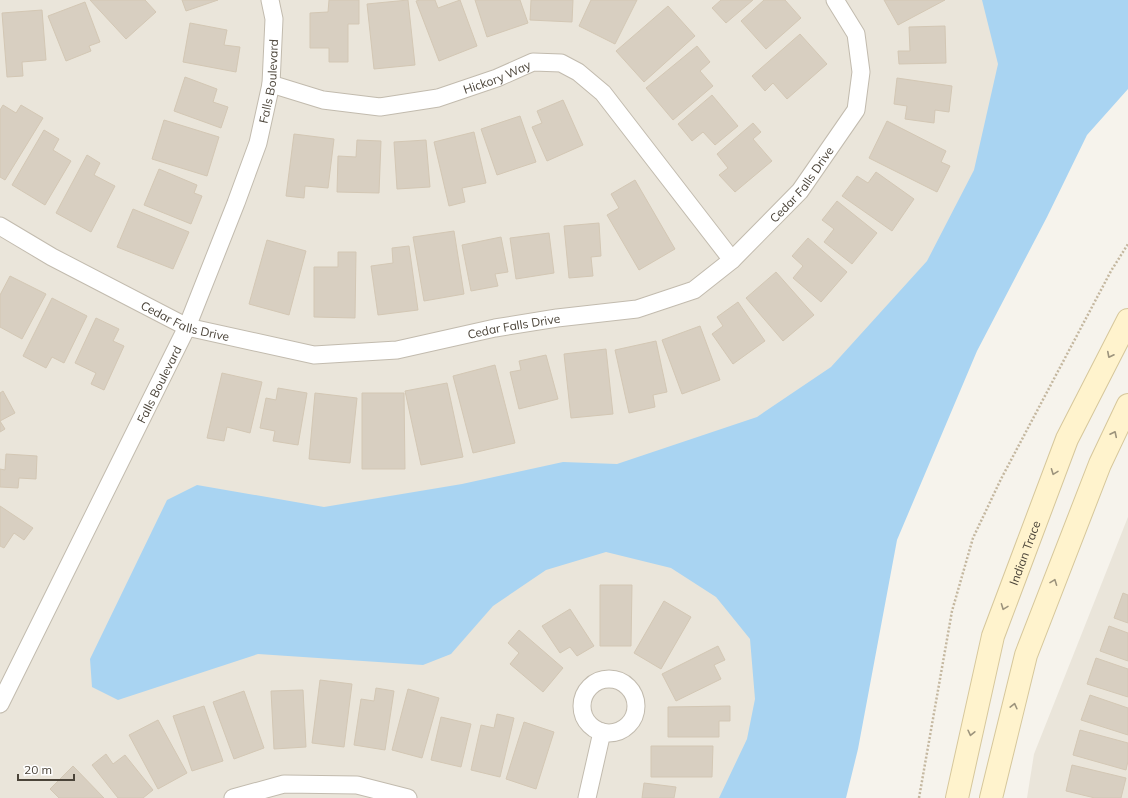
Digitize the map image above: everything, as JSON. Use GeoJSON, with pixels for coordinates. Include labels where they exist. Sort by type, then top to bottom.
{"type":"FeatureCollection","features":[{"type":"Feature","properties":{"kind":"main road","name":"Indian Trace"},"geometry":{"type":"LineString","coordinates":[[957,798],[993,636],[1067,439],[1128,320]]}},
{"type":"Feature","properties":{"kind":"main road"},"geometry":{"type":"LineString","coordinates":[[991,798],[1026,655],[1100,464],[1128,405]]}},
{"type":"Feature","properties":{"kind":"street","name":"Falls Boulevard"},"geometry":{"type":"LineString","coordinates":[[0,704],[187,326],[236,203],[258,143],[271,84],[274,19],[270,0]]}},
{"type":"Feature","properties":{"kind":"street","name":"Cedar Falls Drive"},"geometry":{"type":"LineString","coordinates":[[0,226],[52,257],[187,326],[314,354],[397,350],[495,328],[557,318],[637,309],[694,290],[732,260],[800,191],[856,110],[862,72],[856,34],[836,0]]}},
{"type":"Feature","properties":{"kind":"street","name":"Hickory Way"},"geometry":{"type":"LineString","coordinates":[[271,84],[323,100],[380,108],[438,98],[497,78],[533,62],[561,63],[578,72],[603,93],[732,260]]}},
{"type":"Feature","properties":{"kind":"street"},"geometry":{"type":"LineString","coordinates":[[587,798],[602,732]]}},
{"type":"Feature","properties":{"kind":"street"},"geometry":{"type":"LineString","coordinates":[[233,798],[284,784],[357,786],[408,798]]}},
{"type":"Feature","properties":{"kind":"path"},"geometry":{"type":"LineString","coordinates":[[918,798],[952,611],[973,538],[1001,479],[1074,340],[1111,271],[1128,244]]}},
{"type":"Feature","properties":{"kind":"shaded area"},"geometry":{"type":"Polygon","coordinates":[[[0,0],[1056,0],[802,798],[0,798],[0,0]]]}},
{"type":"Feature","properties":{"kind":"shaded area"},"geometry":{"type":"Polygon","coordinates":[[[1128,517],[1128,798],[1027,798],[1034,754],[1128,517]]]}},
{"type":"Feature","properties":{"kind":"water"},"geometry":{"type":"Polygon","coordinates":[[[982,0],[1128,0],[1128,89],[1087,135],[1047,217],[977,351],[897,540],[858,749],[846,798],[719,798],[747,739],[755,699],[750,639],[716,597],[671,568],[606,552],[546,570],[493,606],[451,654],[423,665],[258,654],[118,700],[92,687],[90,659],[167,500],[197,485],[324,507],[462,484],[563,462],[617,464],[757,417],[831,367],[927,261],[974,170],[998,64],[982,0]]]}},
{"type":"Feature","properties":{"kind":"building"},"geometry":{"type":"Polygon","coordinates":[[[90,0],[145,0],[156,12],[126,39],[90,0]]]}},
{"type":"Feature","properties":{"kind":"building"},"geometry":{"type":"Polygon","coordinates":[[[182,0],[218,0],[186,11],[182,0]]]}},
{"type":"Feature","properties":{"kind":"building"},"geometry":{"type":"Polygon","coordinates":[[[329,0],[359,0],[359,24],[348,24],[348,62],[329,62],[329,48],[310,48],[310,13],[328,12],[329,0]]]}},
{"type":"Feature","properties":{"kind":"building"},"geometry":{"type":"Polygon","coordinates":[[[408,0],[415,65],[374,69],[367,4],[408,0]]]}},
{"type":"Feature","properties":{"kind":"building"},"geometry":{"type":"Polygon","coordinates":[[[435,0],[438,8],[460,0],[477,46],[439,61],[416,1],[435,0]]]}},
{"type":"Feature","properties":{"kind":"building"},"geometry":{"type":"Polygon","coordinates":[[[475,0],[520,0],[528,23],[487,37],[475,0]]]}},
{"type":"Feature","properties":{"kind":"building"},"geometry":{"type":"Polygon","coordinates":[[[531,0],[573,0],[572,22],[530,20],[531,0]]]}},
{"type":"Feature","properties":{"kind":"building"},"geometry":{"type":"Polygon","coordinates":[[[591,0],[637,0],[615,44],[579,26],[591,0]]]}},
{"type":"Feature","properties":{"kind":"building"},"geometry":{"type":"Polygon","coordinates":[[[721,0],[753,0],[726,23],[712,8],[721,0]]]}},
{"type":"Feature","properties":{"kind":"building"},"geometry":{"type":"Polygon","coordinates":[[[764,0],[785,0],[801,18],[766,49],[741,21],[764,0]]]}},
{"type":"Feature","properties":{"kind":"building"},"geometry":{"type":"Polygon","coordinates":[[[884,0],[945,0],[898,25],[884,0]]]}},
{"type":"Feature","properties":{"kind":"building"},"geometry":{"type":"Polygon","coordinates":[[[85,2],[100,42],[89,46],[91,51],[66,61],[48,16],[85,2]]]}},
{"type":"Feature","properties":{"kind":"building"},"geometry":{"type":"Polygon","coordinates":[[[668,6],[695,36],[644,82],[616,51],[668,6]]]}},
{"type":"Feature","properties":{"kind":"building"},"geometry":{"type":"Polygon","coordinates":[[[42,10],[46,60],[22,62],[23,76],[7,77],[2,13],[42,10]]]}},
{"type":"Feature","properties":{"kind":"building"},"geometry":{"type":"Polygon","coordinates":[[[190,23],[227,30],[224,45],[240,47],[236,72],[183,62],[190,23]]]}},
{"type":"Feature","properties":{"kind":"building"},"geometry":{"type":"Polygon","coordinates":[[[945,26],[946,63],[899,64],[898,51],[910,51],[909,27],[945,26]]]}},
{"type":"Feature","properties":{"kind":"building"},"geometry":{"type":"Polygon","coordinates":[[[800,34],[827,64],[787,99],[773,83],[765,91],[752,76],[800,34]]]}},
{"type":"Feature","properties":{"kind":"building"},"geometry":{"type":"Polygon","coordinates":[[[697,46],[710,62],[700,71],[713,86],[673,120],[646,88],[697,46]]]}},
{"type":"Feature","properties":{"kind":"building"},"geometry":{"type":"Polygon","coordinates":[[[185,77],[217,89],[213,102],[228,107],[221,128],[174,111],[185,77]]]}},
{"type":"Feature","properties":{"kind":"building"},"geometry":{"type":"Polygon","coordinates":[[[897,78],[952,86],[949,112],[935,110],[934,123],[905,119],[907,106],[894,104],[897,78]]]}},
{"type":"Feature","properties":{"kind":"building"},"geometry":{"type":"Polygon","coordinates":[[[712,95],[738,126],[715,145],[703,132],[692,141],[678,124],[712,95]]]}},
{"type":"Feature","properties":{"kind":"building"},"geometry":{"type":"Polygon","coordinates":[[[563,100],[583,145],[547,161],[532,127],[542,123],[537,111],[563,100]]]}},
{"type":"Feature","properties":{"kind":"building"},"geometry":{"type":"Polygon","coordinates":[[[3,105],[16,113],[21,105],[43,118],[5,180],[0,177],[0,110],[3,105]]]}},
{"type":"Feature","properties":{"kind":"building"},"geometry":{"type":"Polygon","coordinates":[[[520,116],[536,162],[497,175],[481,129],[520,116]]]}},
{"type":"Feature","properties":{"kind":"building"},"geometry":{"type":"Polygon","coordinates":[[[164,120],[219,137],[207,176],[152,159],[164,120]]]}},
{"type":"Feature","properties":{"kind":"building"},"geometry":{"type":"Polygon","coordinates":[[[887,121],[946,151],[941,162],[950,166],[937,192],[869,158],[887,121]]]}},
{"type":"Feature","properties":{"kind":"building"},"geometry":{"type":"Polygon","coordinates":[[[753,123],[761,132],[753,139],[772,161],[735,192],[719,175],[728,168],[717,154],[753,123]]]}},
{"type":"Feature","properties":{"kind":"building"},"geometry":{"type":"Polygon","coordinates":[[[44,130],[59,139],[53,150],[71,161],[45,205],[12,185],[44,130]]]}},
{"type":"Feature","properties":{"kind":"building"},"geometry":{"type":"Polygon","coordinates":[[[474,132],[486,183],[462,188],[465,202],[449,206],[434,142],[474,132]]]}},
{"type":"Feature","properties":{"kind":"building"},"geometry":{"type":"Polygon","coordinates":[[[294,134],[334,139],[328,188],[305,186],[304,198],[286,196],[294,134]]]}},
{"type":"Feature","properties":{"kind":"building"},"geometry":{"type":"Polygon","coordinates":[[[357,140],[381,141],[379,193],[337,192],[338,156],[356,157],[357,140]]]}},
{"type":"Feature","properties":{"kind":"building"},"geometry":{"type":"Polygon","coordinates":[[[426,140],[430,187],[397,189],[394,142],[426,140]]]}},
{"type":"Feature","properties":{"kind":"building"},"geometry":{"type":"Polygon","coordinates":[[[87,155],[100,163],[94,175],[115,186],[91,232],[56,213],[87,155]]]}},
{"type":"Feature","properties":{"kind":"building"},"geometry":{"type":"Polygon","coordinates":[[[159,169],[197,185],[194,193],[202,196],[191,224],[144,205],[159,169]]]}},
{"type":"Feature","properties":{"kind":"building"},"geometry":{"type":"Polygon","coordinates":[[[876,172],[914,199],[892,231],[842,196],[857,176],[868,183],[876,172]]]}},
{"type":"Feature","properties":{"kind":"building"},"geometry":{"type":"Polygon","coordinates":[[[635,180],[675,249],[639,270],[607,215],[619,208],[611,194],[635,180]]]}},
{"type":"Feature","properties":{"kind":"building"},"geometry":{"type":"Polygon","coordinates":[[[837,201],[877,233],[852,264],[824,242],[834,229],[822,220],[837,201]]]}},
{"type":"Feature","properties":{"kind":"building"},"geometry":{"type":"Polygon","coordinates":[[[133,209],[189,232],[173,269],[117,247],[133,209]]]}},
{"type":"Feature","properties":{"kind":"building"},"geometry":{"type":"Polygon","coordinates":[[[599,223],[601,256],[591,257],[593,276],[569,278],[564,226],[599,223]]]}},
{"type":"Feature","properties":{"kind":"building"},"geometry":{"type":"Polygon","coordinates":[[[454,231],[464,294],[424,301],[413,237],[454,231]]]}},
{"type":"Feature","properties":{"kind":"building"},"geometry":{"type":"Polygon","coordinates":[[[549,233],[554,273],[516,279],[510,238],[549,233]]]}},
{"type":"Feature","properties":{"kind":"building"},"geometry":{"type":"Polygon","coordinates":[[[501,237],[508,272],[495,274],[498,286],[471,291],[462,245],[501,237]]]}},
{"type":"Feature","properties":{"kind":"building"},"geometry":{"type":"Polygon","coordinates":[[[808,238],[847,272],[821,302],[793,278],[803,266],[792,256],[808,238]]]}},
{"type":"Feature","properties":{"kind":"building"},"geometry":{"type":"Polygon","coordinates":[[[267,240],[306,251],[289,315],[249,304],[267,240]]]}},
{"type":"Feature","properties":{"kind":"building"},"geometry":{"type":"Polygon","coordinates":[[[409,246],[418,310],[378,315],[371,266],[393,263],[392,248],[409,246]]]}},
{"type":"Feature","properties":{"kind":"building"},"geometry":{"type":"Polygon","coordinates":[[[338,252],[356,252],[355,318],[314,317],[314,267],[338,267],[338,252]]]}},
{"type":"Feature","properties":{"kind":"building"},"geometry":{"type":"Polygon","coordinates":[[[776,272],[814,315],[783,341],[746,298],[776,272]]]}},
{"type":"Feature","properties":{"kind":"building"},"geometry":{"type":"Polygon","coordinates":[[[10,276],[46,294],[22,339],[0,327],[0,295],[10,276]]]}},
{"type":"Feature","properties":{"kind":"building"},"geometry":{"type":"Polygon","coordinates":[[[52,298],[87,316],[64,363],[52,357],[46,368],[23,356],[52,298]]]}},
{"type":"Feature","properties":{"kind":"building"},"geometry":{"type":"Polygon","coordinates":[[[738,302],[765,341],[733,364],[712,334],[723,326],[717,317],[738,302]]]}},
{"type":"Feature","properties":{"kind":"building"},"geometry":{"type":"Polygon","coordinates":[[[96,318],[119,329],[113,341],[124,346],[104,390],[91,384],[96,373],[75,363],[96,318]]]}},
{"type":"Feature","properties":{"kind":"building"},"geometry":{"type":"Polygon","coordinates":[[[700,326],[720,380],[682,394],[662,340],[700,326]]]}},
{"type":"Feature","properties":{"kind":"building"},"geometry":{"type":"Polygon","coordinates":[[[656,341],[667,392],[653,395],[655,407],[629,413],[615,350],[656,341]]]}},
{"type":"Feature","properties":{"kind":"building"},"geometry":{"type":"Polygon","coordinates":[[[606,349],[613,414],[571,418],[564,354],[606,349]]]}},
{"type":"Feature","properties":{"kind":"building"},"geometry":{"type":"Polygon","coordinates":[[[546,355],[558,399],[519,409],[510,372],[521,370],[519,361],[546,355]]]}},
{"type":"Feature","properties":{"kind":"building"},"geometry":{"type":"Polygon","coordinates":[[[495,365],[515,443],[473,453],[453,376],[495,365]]]}},
{"type":"Feature","properties":{"kind":"building"},"geometry":{"type":"Polygon","coordinates":[[[222,373],[262,382],[250,433],[227,427],[224,441],[207,438],[222,373]]]}},
{"type":"Feature","properties":{"kind":"building"},"geometry":{"type":"Polygon","coordinates":[[[447,383],[463,457],[421,465],[405,391],[447,383]]]}},
{"type":"Feature","properties":{"kind":"building"},"geometry":{"type":"Polygon","coordinates":[[[278,388],[307,393],[298,445],[273,441],[275,431],[260,428],[266,398],[276,400],[278,388]]]}},
{"type":"Feature","properties":{"kind":"building"},"geometry":{"type":"Polygon","coordinates":[[[3,391],[15,413],[0,421],[0,393],[3,391]]]}},
{"type":"Feature","properties":{"kind":"building"},"geometry":{"type":"Polygon","coordinates":[[[315,393],[357,398],[350,463],[309,459],[315,393]]]}},
{"type":"Feature","properties":{"kind":"building"},"geometry":{"type":"Polygon","coordinates":[[[362,393],[404,393],[405,469],[362,469],[362,393]]]}},
{"type":"Feature","properties":{"kind":"building"},"geometry":{"type":"Polygon","coordinates":[[[0,421],[5,429],[0,432],[0,421]]]}},
{"type":"Feature","properties":{"kind":"building"},"geometry":{"type":"Polygon","coordinates":[[[6,454],[37,456],[36,479],[19,478],[18,488],[0,487],[0,469],[5,470],[6,454]]]}},
{"type":"Feature","properties":{"kind":"building"},"geometry":{"type":"Polygon","coordinates":[[[0,506],[33,528],[24,540],[14,533],[4,548],[0,546],[0,506]]]}},
{"type":"Feature","properties":{"kind":"building"},"geometry":{"type":"Polygon","coordinates":[[[600,585],[632,585],[631,646],[600,646],[600,585]]]}},
{"type":"Feature","properties":{"kind":"building"},"geometry":{"type":"Polygon","coordinates":[[[1123,593],[1128,595],[1128,623],[1114,618],[1123,593]]]}},
{"type":"Feature","properties":{"kind":"building"},"geometry":{"type":"Polygon","coordinates":[[[664,601],[691,617],[661,669],[634,653],[664,601]]]}},
{"type":"Feature","properties":{"kind":"building"},"geometry":{"type":"Polygon","coordinates":[[[570,609],[594,646],[577,656],[570,647],[560,653],[542,626],[570,609]]]}},
{"type":"Feature","properties":{"kind":"building"},"geometry":{"type":"Polygon","coordinates":[[[1109,626],[1128,633],[1128,661],[1100,651],[1109,626]]]}},
{"type":"Feature","properties":{"kind":"building"},"geometry":{"type":"Polygon","coordinates":[[[519,630],[563,668],[543,692],[510,664],[519,653],[508,643],[519,630]]]}},
{"type":"Feature","properties":{"kind":"building"},"geometry":{"type":"Polygon","coordinates":[[[718,646],[725,660],[714,665],[721,679],[676,701],[662,674],[718,646]]]}},
{"type":"Feature","properties":{"kind":"building"},"geometry":{"type":"Polygon","coordinates":[[[1096,658],[1128,669],[1128,697],[1087,684],[1096,658]]]}},
{"type":"Feature","properties":{"kind":"building"},"geometry":{"type":"Polygon","coordinates":[[[320,680],[352,684],[344,747],[312,743],[320,680]]]}},
{"type":"Feature","properties":{"kind":"building"},"geometry":{"type":"Polygon","coordinates":[[[376,688],[394,691],[385,750],[354,745],[361,699],[374,701],[376,688]]]}},
{"type":"Feature","properties":{"kind":"building"},"geometry":{"type":"Polygon","coordinates":[[[408,689],[439,698],[422,758],[392,750],[408,689]]]}},
{"type":"Feature","properties":{"kind":"building"},"geometry":{"type":"Polygon","coordinates":[[[303,690],[306,747],[274,749],[271,691],[303,690]]]}},
{"type":"Feature","properties":{"kind":"building"},"geometry":{"type":"Polygon","coordinates":[[[244,691],[264,748],[234,759],[213,702],[244,691]]]}},
{"type":"Feature","properties":{"kind":"building"},"geometry":{"type":"Polygon","coordinates":[[[1090,695],[1128,708],[1128,735],[1081,720],[1090,695]]]}},
{"type":"Feature","properties":{"kind":"building"},"geometry":{"type":"Polygon","coordinates":[[[204,706],[223,761],[192,771],[173,716],[204,706]]]}},
{"type":"Feature","properties":{"kind":"building"},"geometry":{"type":"Polygon","coordinates":[[[730,706],[730,721],[719,721],[719,737],[668,737],[668,707],[730,706]]]}},
{"type":"Feature","properties":{"kind":"building"},"geometry":{"type":"Polygon","coordinates":[[[497,714],[514,718],[500,777],[471,770],[481,725],[494,728],[497,714]]]}},
{"type":"Feature","properties":{"kind":"building"},"geometry":{"type":"Polygon","coordinates":[[[441,717],[471,724],[461,767],[431,760],[441,717]]]}},
{"type":"Feature","properties":{"kind":"building"},"geometry":{"type":"Polygon","coordinates":[[[158,720],[187,773],[158,789],[129,735],[158,720]]]}},
{"type":"Feature","properties":{"kind":"building"},"geometry":{"type":"Polygon","coordinates":[[[524,722],[554,732],[536,789],[506,779],[524,722]]]}},
{"type":"Feature","properties":{"kind":"building"},"geometry":{"type":"Polygon","coordinates":[[[1080,730],[1128,743],[1128,761],[1126,770],[1073,755],[1080,730]]]}},
{"type":"Feature","properties":{"kind":"building"},"geometry":{"type":"Polygon","coordinates":[[[651,746],[713,746],[712,777],[651,777],[651,746]]]}},
{"type":"Feature","properties":{"kind":"building"},"geometry":{"type":"Polygon","coordinates":[[[106,754],[113,764],[125,755],[153,790],[143,798],[118,798],[92,765],[106,754]]]}},
{"type":"Feature","properties":{"kind":"building"},"geometry":{"type":"Polygon","coordinates":[[[1072,765],[1126,778],[1121,798],[1095,798],[1066,791],[1072,765]]]}},
{"type":"Feature","properties":{"kind":"building"},"geometry":{"type":"Polygon","coordinates":[[[73,766],[104,798],[59,798],[50,789],[73,766]]]}},
{"type":"Feature","properties":{"kind":"building"},"geometry":{"type":"Polygon","coordinates":[[[644,783],[676,787],[674,798],[642,798],[644,783]]]}}]}
